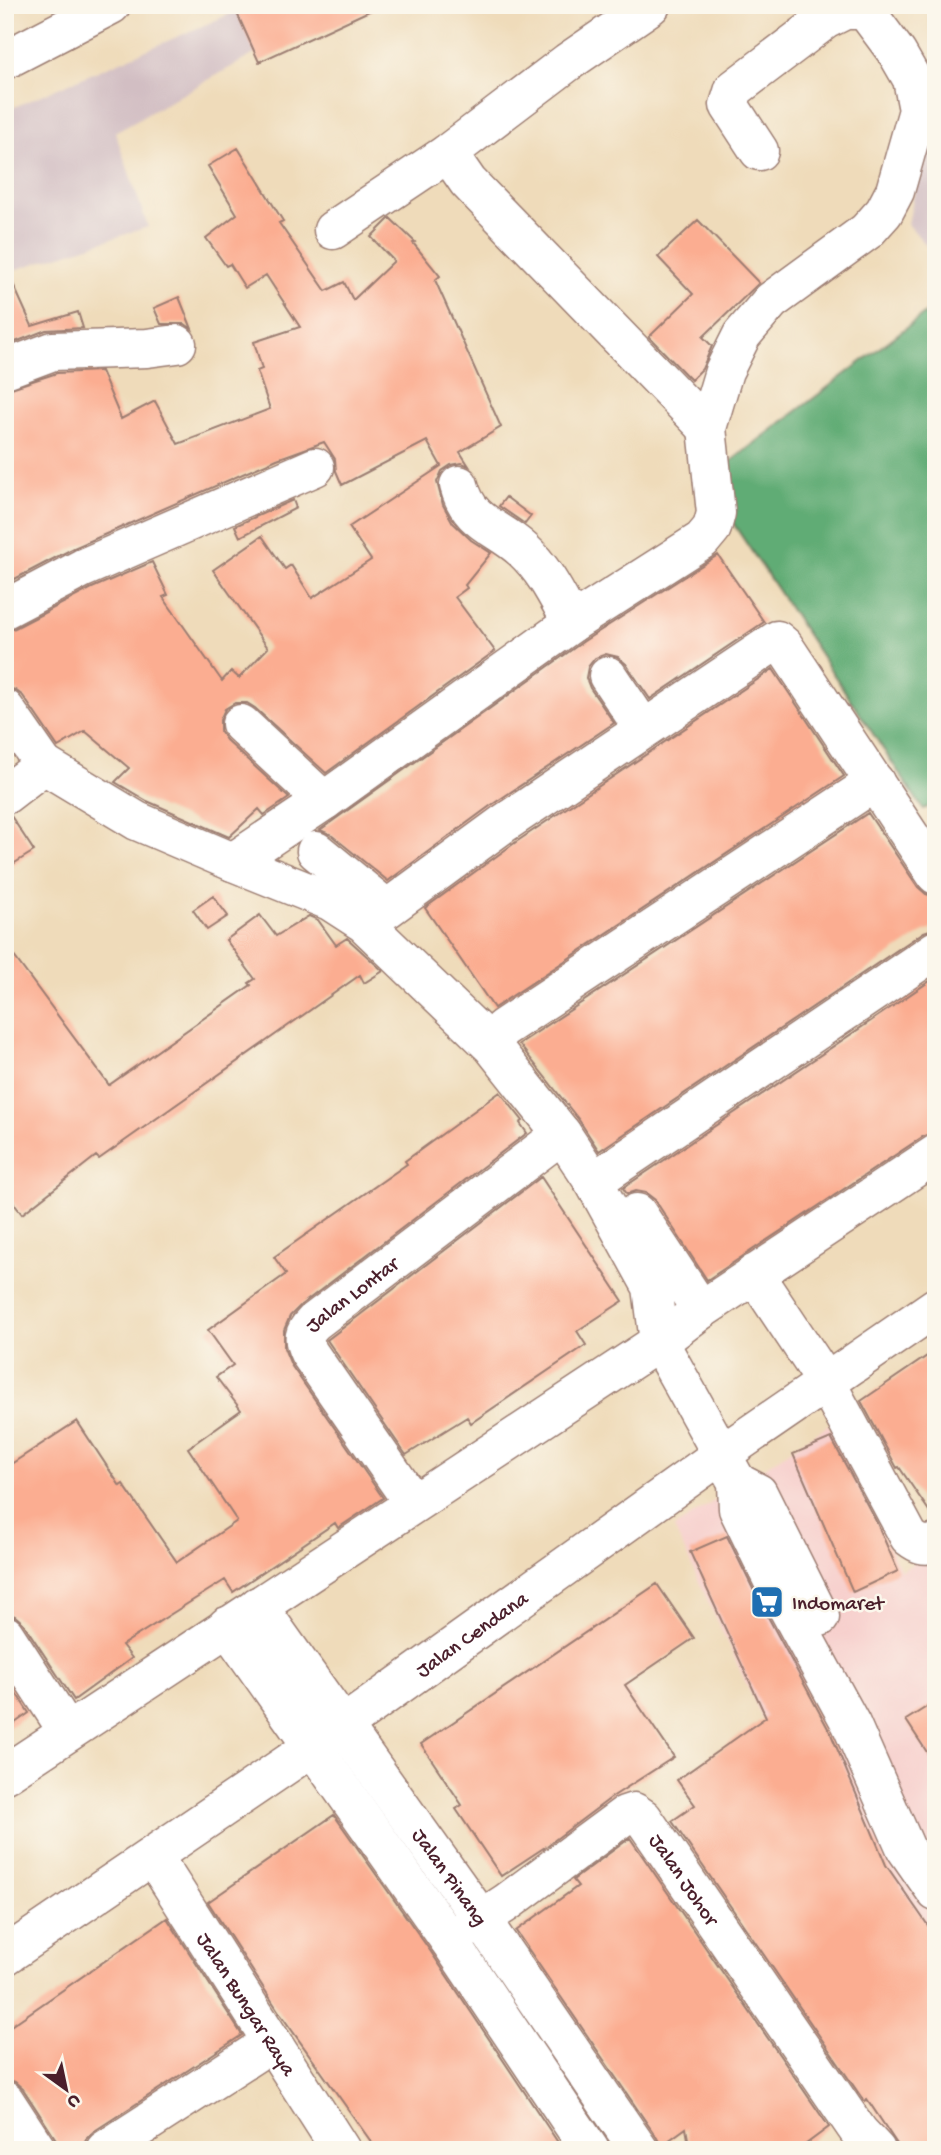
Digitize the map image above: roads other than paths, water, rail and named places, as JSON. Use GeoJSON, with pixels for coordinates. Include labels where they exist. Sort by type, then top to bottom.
{"type":"FeatureCollection","features":[{"type":"Feature","properties":{"kind":"main road"},"geometry":{"type":"LineString","coordinates":[[5,60],[111,5]]}},
{"type":"Feature","properties":{"kind":"main road"},"geometry":{"type":"LineString","coordinates":[[333,230],[448,153],[568,62],[651,5]]}},
{"type":"Feature","properties":{"kind":"main road"},"geometry":{"type":"LineString","coordinates":[[233,862],[324,801],[572,623],[702,540],[712,528],[716,513],[707,428],[724,371],[742,335],[771,301],[867,231],[884,212],[895,191],[918,110],[912,79],[897,53],[865,10],[845,10],[825,20],[734,89],[729,105],[759,151]]}},
{"type":"Feature","properties":{"kind":"main road"},"geometry":{"type":"LineString","coordinates":[[448,153],[468,182],[707,428]]}},
{"type":"Feature","properties":{"kind":"main road"},"geometry":{"type":"LineString","coordinates":[[5,369],[53,351],[146,348],[177,344]]}},
{"type":"Feature","properties":{"kind":"main road"},"geometry":{"type":"LineString","coordinates":[[5,609],[83,568],[315,467]]}},
{"type":"Feature","properties":{"kind":"main road"},"geometry":{"type":"LineString","coordinates":[[459,485],[463,501],[471,512],[523,549],[545,575],[572,623]]}},
{"type":"Feature","properties":{"kind":"main road"},"geometry":{"type":"LineString","coordinates":[[387,909],[503,824],[777,640],[784,646],[936,875]]}},
{"type":"Feature","properties":{"kind":"main road"},"geometry":{"type":"LineString","coordinates":[[608,676],[643,728]]}},
{"type":"Feature","properties":{"kind":"main road"},"geometry":{"type":"LineString","coordinates":[[5,709],[44,765],[137,821],[330,901],[364,923],[492,1046],[562,1134],[595,1184],[652,1287],[659,1342],[729,1468],[738,1509],[773,1581],[851,1724],[906,1849],[936,1892]]}},
{"type":"Feature","properties":{"kind":"main road"},"geometry":{"type":"LineString","coordinates":[[241,724],[324,801]]}},
{"type":"Feature","properties":{"kind":"main road"},"geometry":{"type":"LineString","coordinates":[[5,795],[44,765]]}},
{"type":"Feature","properties":{"kind":"main road"},"geometry":{"type":"LineString","coordinates":[[503,1027],[875,782]]}},
{"type":"Feature","properties":{"kind":"main road"},"geometry":{"type":"LineString","coordinates":[[316,850],[387,909],[503,1027],[609,1171],[701,1310]]}},
{"type":"Feature","properties":{"kind":"main road"},"geometry":{"type":"LineString","coordinates":[[609,1171],[936,950]]}},
{"type":"Feature","properties":{"kind":"main road","name":"Jalan Lontar"},"geometry":{"type":"LineString","coordinates":[[413,1503],[309,1353],[303,1342],[304,1334],[314,1322],[562,1134]]}},
{"type":"Feature","properties":{"kind":"main road"},"geometry":{"type":"LineString","coordinates":[[5,1774],[659,1342],[754,1274],[936,1154]]}},
{"type":"Feature","properties":{"kind":"main road"},"geometry":{"type":"LineString","coordinates":[[754,1274],[826,1382],[909,1537],[918,1544],[927,1546],[936,1543]]}},
{"type":"Feature","properties":{"kind":"main road","name":"Jalan Cendana"},"geometry":{"type":"LineString","coordinates":[[5,1956],[729,1468],[826,1382],[936,1307]]}},
{"type":"Feature","properties":{"kind":"main road"},"geometry":{"type":"LineString","coordinates":[[729,1468],[758,1493],[773,1519],[866,1715],[919,1836],[936,1859]]}},
{"type":"Feature","properties":{"kind":"main road","name":"Jalan Pinang"},"geometry":{"type":"LineString","coordinates":[[242,1616],[397,1833],[481,1919],[639,2150]]}},
{"type":"Feature","properties":{"kind":"main road"},"geometry":{"type":"LineString","coordinates":[[5,1634],[68,1732]]}},
{"type":"Feature","properties":{"kind":"main road","name":"Jalan Johor"},"geometry":{"type":"LineString","coordinates":[[449,1940],[625,1815],[634,1812],[643,1818],[864,2144]]}},
{"type":"Feature","properties":{"kind":"main road","name":"Jalan Pinang"},"geometry":{"type":"LineString","coordinates":[[397,1833],[449,1940],[590,2150]]}},
{"type":"Feature","properties":{"kind":"main road","name":"Jalan Bungar Raya"},"geometry":{"type":"LineString","coordinates":[[153,1856],[341,2150]]}},
{"type":"Feature","properties":{"kind":"main road"},"geometry":{"type":"LineString","coordinates":[[105,2150],[272,2042]]}},
{"type":"Feature","properties":{"kind":"main road"},"geometry":{"type":"LineString","coordinates":[[5,2101],[37,2150]]}},
{"type":"Feature","properties":{"kind":"place","name":"Indomaret"},"geometry":{"type":"Point","coordinates":[767,1602]}}]}
